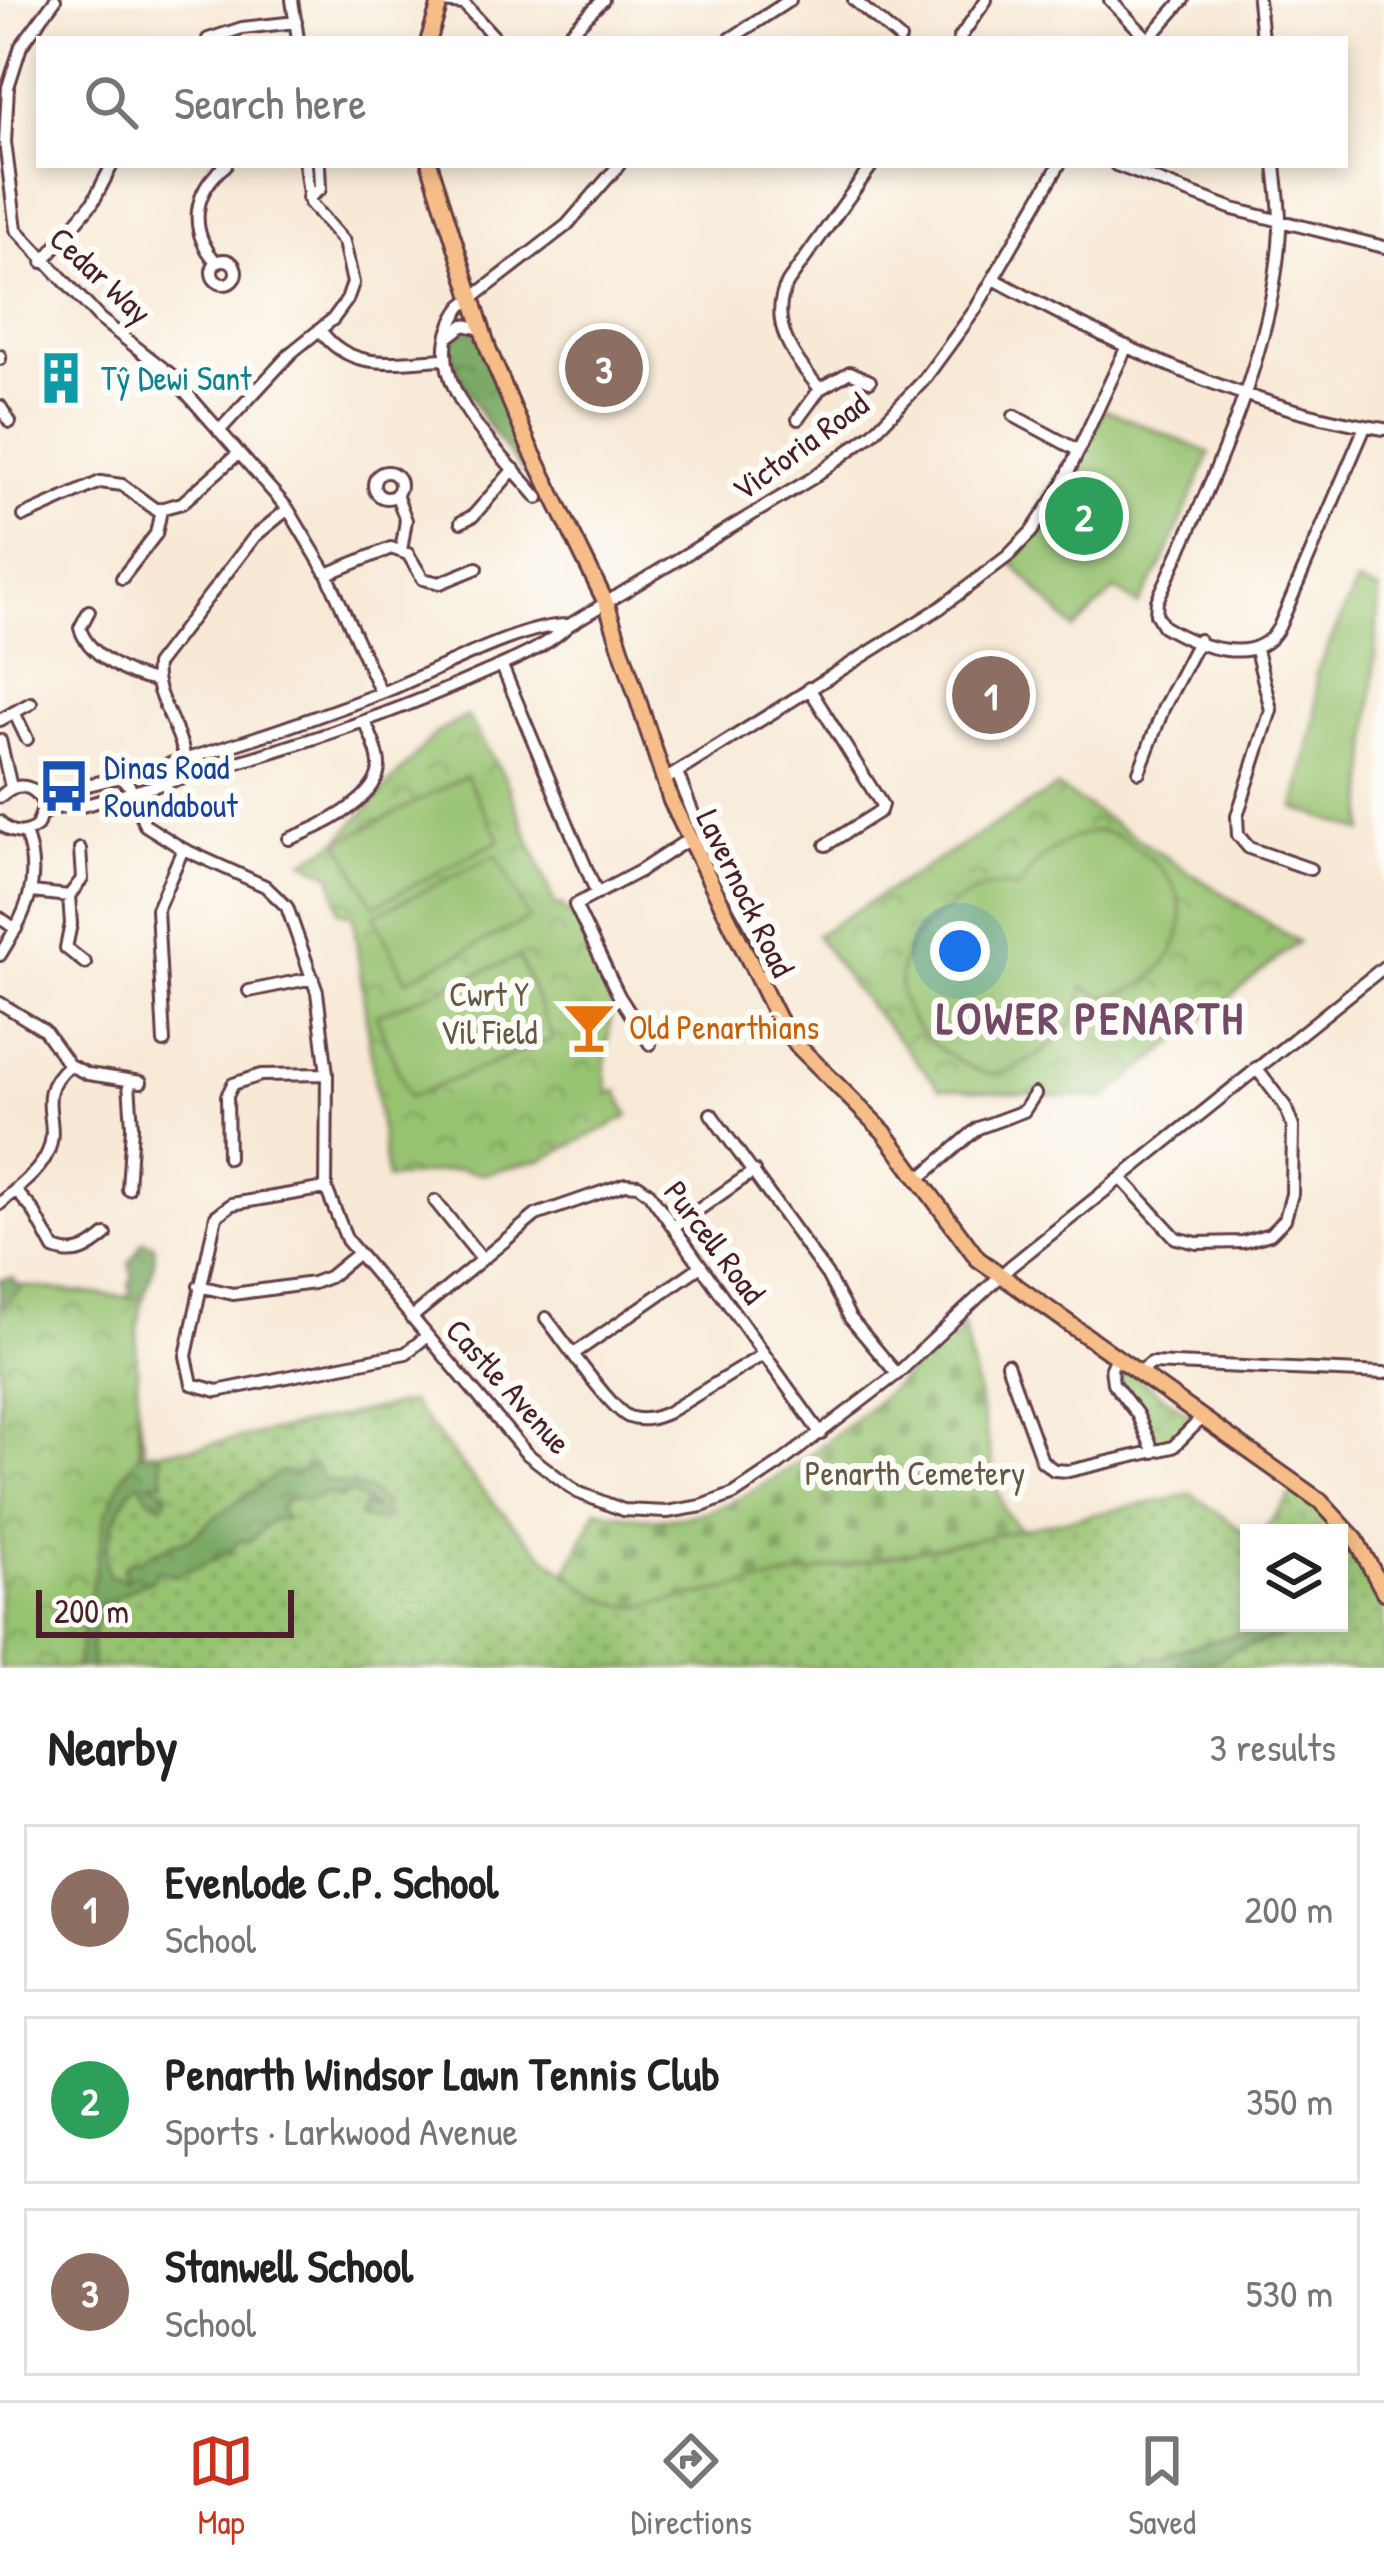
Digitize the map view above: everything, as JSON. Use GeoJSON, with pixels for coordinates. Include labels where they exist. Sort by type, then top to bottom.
{"type":"FeatureCollection","features":[{"type":"Feature","properties":{"kind":"main road"},"geometry":{"type":"LineString","coordinates":[[430,36],[441,1]]}},
{"type":"Feature","properties":{"kind":"main road","name":"Lavernock Road"},"geometry":{"type":"LineString","coordinates":[[431,168],[482,329],[530,446],[607,604],[689,839],[757,980],[799,1047],[874,1119],[961,1240],[1000,1276],[1339,1518],[1384,1592]]}},
{"type":"Feature","properties":{"kind":"street","name":"Cedar Way"},"geometry":{"type":"LineString","coordinates":[[55,0],[21,46],[8,87],[5,142],[16,229],[100,319],[159,364],[288,509],[328,574],[381,693]]}},
{"type":"Feature","properties":{"kind":"street"},"geometry":{"type":"LineString","coordinates":[[292,0],[298,36]]}},
{"type":"Feature","properties":{"kind":"street"},"geometry":{"type":"LineString","coordinates":[[567,36],[603,0]]}},
{"type":"Feature","properties":{"kind":"street"},"geometry":{"type":"LineString","coordinates":[[735,36],[790,0]]}},
{"type":"Feature","properties":{"kind":"street"},"geometry":{"type":"LineString","coordinates":[[854,0],[896,36]]}},
{"type":"Feature","properties":{"kind":"street"},"geometry":{"type":"LineString","coordinates":[[961,36],[986,0]]}},
{"type":"Feature","properties":{"kind":"street"},"geometry":{"type":"LineString","coordinates":[[1110,0],[1145,36]]}},
{"type":"Feature","properties":{"kind":"street"},"geometry":{"type":"LineString","coordinates":[[1151,36],[1183,0]]}},
{"type":"Feature","properties":{"kind":"street"},"geometry":{"type":"LineString","coordinates":[[1258,0],[1262,36]]}},
{"type":"Feature","properties":{"kind":"street"},"geometry":{"type":"LineString","coordinates":[[441,1],[460,2],[493,36]]}},
{"type":"Feature","properties":{"kind":"street"},"geometry":{"type":"LineString","coordinates":[[217,36],[296,22]]}},
{"type":"Feature","properties":{"kind":"street"},"geometry":{"type":"LineString","coordinates":[[43,262],[93,202],[110,168]]}},
{"type":"Feature","properties":{"kind":"street"},"geometry":{"type":"LineString","coordinates":[[217,262],[199,237],[197,203],[206,183],[223,168]]}},
{"type":"Feature","properties":{"kind":"street"},"geometry":{"type":"LineString","coordinates":[[219,431],[347,300],[353,274],[344,242],[308,198],[305,168]]}},
{"type":"Feature","properties":{"kind":"street"},"geometry":{"type":"LineString","coordinates":[[308,198],[320,189],[319,168]]}},
{"type":"Feature","properties":{"kind":"street"},"geometry":{"type":"LineString","coordinates":[[538,498],[461,402],[444,359],[443,342],[451,320],[472,297],[547,243],[615,168]]}},
{"type":"Feature","properties":{"kind":"street"},"geometry":{"type":"LineString","coordinates":[[820,388],[786,343],[783,291],[870,168]]}},
{"type":"Feature","properties":{"kind":"street","name":"Victoria Road"},"geometry":{"type":"LineString","coordinates":[[569,625],[812,479],[873,433],[938,362],[994,279],[1057,168]]}},
{"type":"Feature","properties":{"kind":"street"},"geometry":{"type":"LineString","coordinates":[[1124,168],[1280,223],[1384,247]]}},
{"type":"Feature","properties":{"kind":"street"},"geometry":{"type":"LineString","coordinates":[[1275,168],[1280,223],[1270,301],[1244,393],[1156,605],[1163,626],[1239,652],[1256,650],[1270,641],[1365,427]]}},
{"type":"Feature","properties":{"kind":"street"},"geometry":{"type":"LineString","coordinates":[[0,236],[16,229]]}},
{"type":"Feature","properties":{"kind":"street"},"geometry":{"type":"LineString","coordinates":[[994,279],[1127,346],[1244,393],[1321,418],[1384,430]]}},
{"type":"Feature","properties":{"kind":"street"},"geometry":{"type":"LineString","coordinates":[[443,342],[464,325],[482,329]]}},
{"type":"Feature","properties":{"kind":"street"},"geometry":{"type":"LineString","coordinates":[[320,330],[352,359],[444,359]]}},
{"type":"Feature","properties":{"kind":"street"},"geometry":{"type":"LineString","coordinates":[[757,980],[776,969],[671,778],[691,761],[940,608],[994,568],[1041,520],[1127,346]]}},
{"type":"Feature","properties":{"kind":"street"},"geometry":{"type":"LineString","coordinates":[[798,418],[820,388],[850,372],[870,381]]}},
{"type":"Feature","properties":{"kind":"street"},"geometry":{"type":"LineString","coordinates":[[0,406],[10,422]]}},
{"type":"Feature","properties":{"kind":"street"},"geometry":{"type":"LineString","coordinates":[[1014,416],[1078,451]]}},
{"type":"Feature","properties":{"kind":"street"},"geometry":{"type":"LineString","coordinates":[[24,516],[100,482],[122,485],[161,510],[182,503],[239,453]]}},
{"type":"Feature","properties":{"kind":"street"},"geometry":{"type":"LineString","coordinates":[[461,522],[514,469]]}},
{"type":"Feature","properties":{"kind":"street"},"geometry":{"type":"LineString","coordinates":[[396,494],[406,520],[401,551]]}},
{"type":"Feature","properties":{"kind":"street"},"geometry":{"type":"LineString","coordinates":[[181,778],[184,757],[156,681],[156,665],[255,536],[288,509]]}},
{"type":"Feature","properties":{"kind":"street"},"geometry":{"type":"LineString","coordinates":[[122,578],[156,534],[161,510]]}},
{"type":"Feature","properties":{"kind":"street"},"geometry":{"type":"LineString","coordinates":[[328,574],[391,548],[408,554],[423,579],[440,583],[477,568]]}},
{"type":"Feature","properties":{"kind":"street"},"geometry":{"type":"LineString","coordinates":[[89,611],[80,628],[90,649],[142,679],[156,681]]}},
{"type":"Feature","properties":{"kind":"street"},"geometry":{"type":"LineString","coordinates":[[39,794],[296,723],[538,628],[569,625]]}},
{"type":"Feature","properties":{"kind":"street"},"geometry":{"type":"LineString","coordinates":[[44,813],[130,793],[365,721],[547,643],[569,625]]}},
{"type":"Feature","properties":{"kind":"street"},"geometry":{"type":"LineString","coordinates":[[538,628],[547,643]]}},
{"type":"Feature","properties":{"kind":"street"},"geometry":{"type":"LineString","coordinates":[[1139,772],[1164,707],[1199,640]]}},
{"type":"Feature","properties":{"kind":"street"},"geometry":{"type":"LineString","coordinates":[[1256,650],[1270,716],[1237,816],[1238,835],[1250,848],[1310,869]]}},
{"type":"Feature","properties":{"kind":"street"},"geometry":{"type":"LineString","coordinates":[[504,671],[597,893]]}},
{"type":"Feature","properties":{"kind":"street"},"geometry":{"type":"LineString","coordinates":[[422,677],[429,696]]}},
{"type":"Feature","properties":{"kind":"street"},"geometry":{"type":"LineString","coordinates":[[809,688],[882,805],[880,812],[826,845]]}},
{"type":"Feature","properties":{"kind":"street"},"geometry":{"type":"LineString","coordinates":[[0,720],[31,703]]}},
{"type":"Feature","properties":{"kind":"street"},"geometry":{"type":"LineString","coordinates":[[14,712],[27,739]]}},
{"type":"Feature","properties":{"kind":"street"},"geometry":{"type":"LineString","coordinates":[[289,839],[335,817],[373,783],[379,763],[365,721]]}},
{"type":"Feature","properties":{"kind":"street"},"geometry":{"type":"LineString","coordinates":[[296,723],[303,743]]}},
{"type":"Feature","properties":{"kind":"street"},"geometry":{"type":"LineString","coordinates":[[0,740],[11,788]]}},
{"type":"Feature","properties":{"kind":"street"},"geometry":{"type":"LineString","coordinates":[[116,776],[126,781],[145,825],[183,849],[274,892],[293,920],[313,977],[327,1073],[326,1188],[232,1204],[213,1222],[186,1356],[192,1384],[217,1391],[406,1353],[427,1336]]}},
{"type":"Feature","properties":{"kind":"street"},"geometry":{"type":"LineString","coordinates":[[0,796],[11,788],[28,787],[39,794],[44,813],[37,826],[25,832],[11,832],[0,822]]}},
{"type":"Feature","properties":{"kind":"street"},"geometry":{"type":"LineString","coordinates":[[0,955],[32,892],[33,854],[25,832]]}},
{"type":"Feature","properties":{"kind":"street"},"geometry":{"type":"LineString","coordinates":[[650,1044],[619,996],[575,904],[689,839]]}},
{"type":"Feature","properties":{"kind":"street"},"geometry":{"type":"LineString","coordinates":[[80,849],[82,879],[69,896],[71,924],[66,948],[85,963]]}},
{"type":"Feature","properties":{"kind":"street"},"geometry":{"type":"LineString","coordinates":[[164,1042],[157,910],[183,849]]}},
{"type":"Feature","properties":{"kind":"street"},"geometry":{"type":"LineString","coordinates":[[32,892],[69,896]]}},
{"type":"Feature","properties":{"kind":"street"},"geometry":{"type":"LineString","coordinates":[[0,918],[16,929]]}},
{"type":"Feature","properties":{"kind":"street","name":"Castle Avenue"},"geometry":{"type":"LineString","coordinates":[[326,1188],[340,1228],[357,1254],[540,1466],[577,1492],[623,1510],[667,1512],[713,1503],[748,1486],[897,1374],[1000,1276],[1384,968]]}},
{"type":"Feature","properties":{"kind":"street"},"geometry":{"type":"LineString","coordinates":[[250,991],[313,977]]}},
{"type":"Feature","properties":{"kind":"street"},"geometry":{"type":"LineString","coordinates":[[0,1003],[44,1030],[68,1065],[135,1083],[128,1190]]}},
{"type":"Feature","properties":{"kind":"street"},"geometry":{"type":"LineString","coordinates":[[0,1204],[49,1151],[49,1092],[53,1080],[68,1065]]}},
{"type":"Feature","properties":{"kind":"street"},"geometry":{"type":"LineString","coordinates":[[1121,1178],[1176,1238],[1197,1243],[1243,1242],[1270,1234],[1285,1219],[1290,1202],[1293,1126],[1288,1111],[1256,1068]]}},
{"type":"Feature","properties":{"kind":"street"},"geometry":{"type":"LineString","coordinates":[[228,1158],[227,1096],[233,1084],[261,1075],[327,1073]]}},
{"type":"Feature","properties":{"kind":"street"},"geometry":{"type":"LineString","coordinates":[[920,1178],[978,1128],[1024,1112],[1034,1094]]}},
{"type":"Feature","properties":{"kind":"street"},"geometry":{"type":"LineString","coordinates":[[711,1114],[830,1280],[850,1318],[897,1374]]}},
{"type":"Feature","properties":{"kind":"street"},"geometry":{"type":"LineString","coordinates":[[674,1227],[754,1172]]}},
{"type":"Feature","properties":{"kind":"street","name":"Purcell Road"},"geometry":{"type":"LineString","coordinates":[[411,1318],[536,1215],[626,1184],[645,1190],[674,1227],[821,1434]]}},
{"type":"Feature","properties":{"kind":"street"},"geometry":{"type":"LineString","coordinates":[[15,1190],[33,1210],[54,1249],[85,1251],[106,1234]]}},
{"type":"Feature","properties":{"kind":"street"},"geometry":{"type":"LineString","coordinates":[[435,1202],[481,1258]]}},
{"type":"Feature","properties":{"kind":"street"},"geometry":{"type":"LineString","coordinates":[[199,1286],[233,1294],[314,1283],[357,1254]]}},
{"type":"Feature","properties":{"kind":"street"},"geometry":{"type":"LineString","coordinates":[[575,1353],[701,1266]]}},
{"type":"Feature","properties":{"kind":"street"},"geometry":{"type":"LineString","coordinates":[[546,1318],[616,1409],[630,1418],[668,1413],[764,1354]]}},
{"type":"Feature","properties":{"kind":"street"},"geometry":{"type":"LineString","coordinates":[[1116,1357],[1113,1383],[1137,1414],[1154,1451]]}},
{"type":"Feature","properties":{"kind":"street"},"geometry":{"type":"LineString","coordinates":[[1138,1372],[1151,1363],[1384,1373]]}},
{"type":"Feature","properties":{"kind":"street"},"geometry":{"type":"LineString","coordinates":[[1007,1364],[1048,1468],[1069,1471],[1154,1451],[1178,1443],[1202,1418]]}},
{"type":"Feature","properties":{"kind":"green space"},"geometry":{"type":"Polygon","coordinates":[[[468,330],[481,341],[538,489],[497,439],[465,386],[449,345],[458,333],[468,330]]]}},
{"type":"Feature","properties":{"kind":"green space"},"geometry":{"type":"Polygon","coordinates":[[[1105,409],[1210,453],[1163,563],[1138,605],[1116,589],[1074,629],[1011,562],[1054,510],[1105,409]]]}},
{"type":"Feature","properties":{"kind":"green space"},"geometry":{"type":"Polygon","coordinates":[[[1357,583],[1379,591],[1364,832],[1295,808],[1316,715],[1316,673],[1357,583]]]}},
{"type":"Feature","properties":{"kind":"green space","name":"Cwrt Y Vil Field"},"geometry":{"type":"Polygon","coordinates":[[[467,716],[505,778],[556,907],[562,905],[565,912],[574,913],[604,972],[611,1010],[607,1082],[610,1093],[618,1091],[629,1116],[544,1159],[483,1174],[460,1169],[387,1179],[353,915],[339,911],[332,876],[305,861],[338,841],[435,734],[467,716]]]}},
{"type":"Feature","properties":{"kind":"green space"},"geometry":{"type":"Polygon","coordinates":[[[466,776],[500,840],[374,906],[340,842],[466,776]]]}},
{"type":"Feature","properties":{"kind":"green space"},"geometry":{"type":"Polygon","coordinates":[[[1057,787],[1298,942],[1104,1099],[940,1088],[853,987],[816,935],[1057,787]]]}},
{"type":"Feature","properties":{"kind":"green space"},"geometry":{"type":"Polygon","coordinates":[[[1097,831],[1130,843],[1172,884],[1182,912],[1178,939],[1165,963],[1124,993],[1102,995],[1084,986],[1079,1008],[1064,1033],[1010,1071],[980,1072],[933,1044],[906,1008],[901,988],[908,948],[922,929],[979,890],[1019,889],[1051,851],[1097,831]]]}},
{"type":"Feature","properties":{"kind":"green space"},"geometry":{"type":"Polygon","coordinates":[[[496,855],[529,919],[406,980],[374,915],[496,855]]]}},
{"type":"Feature","properties":{"kind":"green space"},"geometry":{"type":"Polygon","coordinates":[[[519,957],[553,1039],[409,1097],[376,1015],[519,957]]]}},
{"type":"Feature","properties":{"kind":"green space"},"geometry":{"type":"Polygon","coordinates":[[[143,1241],[154,1245],[155,1253],[136,1342],[136,1395],[144,1446],[140,1453],[159,1452],[164,1481],[150,1483],[167,1492],[167,1499],[160,1504],[150,1499],[139,1482],[132,1488],[109,1541],[110,1576],[126,1580],[123,1568],[133,1560],[191,1537],[281,1471],[295,1476],[309,1463],[324,1479],[371,1491],[386,1506],[386,1517],[380,1521],[359,1517],[363,1506],[376,1510],[351,1492],[339,1498],[329,1493],[286,1499],[280,1509],[286,1519],[271,1520],[229,1553],[175,1576],[157,1570],[153,1580],[100,1604],[91,1643],[93,1668],[66,1668],[0,1322],[0,1279],[124,1297],[131,1293],[129,1264],[143,1241]]]}},
{"type":"Feature","properties":{"kind":"green space"},"geometry":{"type":"Polygon","coordinates":[[[24,1286],[142,1300],[136,1342],[139,1454],[106,1514],[76,1668],[0,1668],[0,1310],[24,1286]]]}},
{"type":"Feature","properties":{"kind":"green space","name":"Penarth Cemetery"},"geometry":{"type":"Polygon","coordinates":[[[963,1324],[999,1493],[1005,1512],[1021,1530],[640,1607],[600,1597],[567,1572],[597,1509],[673,1518],[729,1503],[830,1439],[947,1338],[955,1341],[963,1324]]]}},
{"type":"Feature","properties":{"kind":"green space"},"geometry":{"type":"Polygon","coordinates":[[[1119,1365],[1192,1416],[1194,1422],[1182,1436],[1157,1445],[1116,1382],[1119,1365]]]}},
{"type":"Feature","properties":{"kind":"green space"},"geometry":{"type":"Polygon","coordinates":[[[410,1402],[484,1492],[546,1557],[610,1600],[640,1607],[1192,1494],[1240,1529],[1240,1632],[1348,1632],[1348,1540],[1382,1601],[1384,1668],[76,1668],[99,1545],[139,1454],[202,1446],[410,1402]]]}},
{"type":"Feature","properties":{"kind":"green space"},"geometry":{"type":"Polygon","coordinates":[[[1295,1489],[1333,1524],[1269,1524],[1295,1489]]]}},
{"type":"Feature","properties":{"kind":"green space"},"geometry":{"type":"Polygon","coordinates":[[[1245,1632],[1292,1632],[1235,1649],[1217,1661],[1176,1668],[1096,1668],[1127,1657],[1140,1664],[1245,1632]]]}},
{"type":"Feature","properties":{"kind":"place","name":"Stanwell School"},"geometry":{"type":"Point","coordinates":[604,368]}},
{"type":"Feature","properties":{"kind":"place","name":"Tŷ Dewi Sant"},"geometry":{"type":"Point","coordinates":[61,378]}},
{"type":"Feature","properties":{"kind":"place","name":"Penarth Windsor Lawn Tennis Club"},"geometry":{"type":"Point","coordinates":[1084,516]}},
{"type":"Feature","properties":{"kind":"place","name":"Evenlode C.P. School"},"geometry":{"type":"Point","coordinates":[991,695]}},
{"type":"Feature","properties":{"kind":"place","name":"Dinas Road Roundabout"},"geometry":{"type":"Point","coordinates":[64,786]}},
{"type":"Feature","properties":{"kind":"place","name":"Old Penarthians"},"geometry":{"type":"Point","coordinates":[589,1027]}},
{"type":"Feature","properties":{"kind":"district","name":"LOWER PENARTH"},"geometry":{"type":"Point","coordinates":[1091,1018]}}]}
